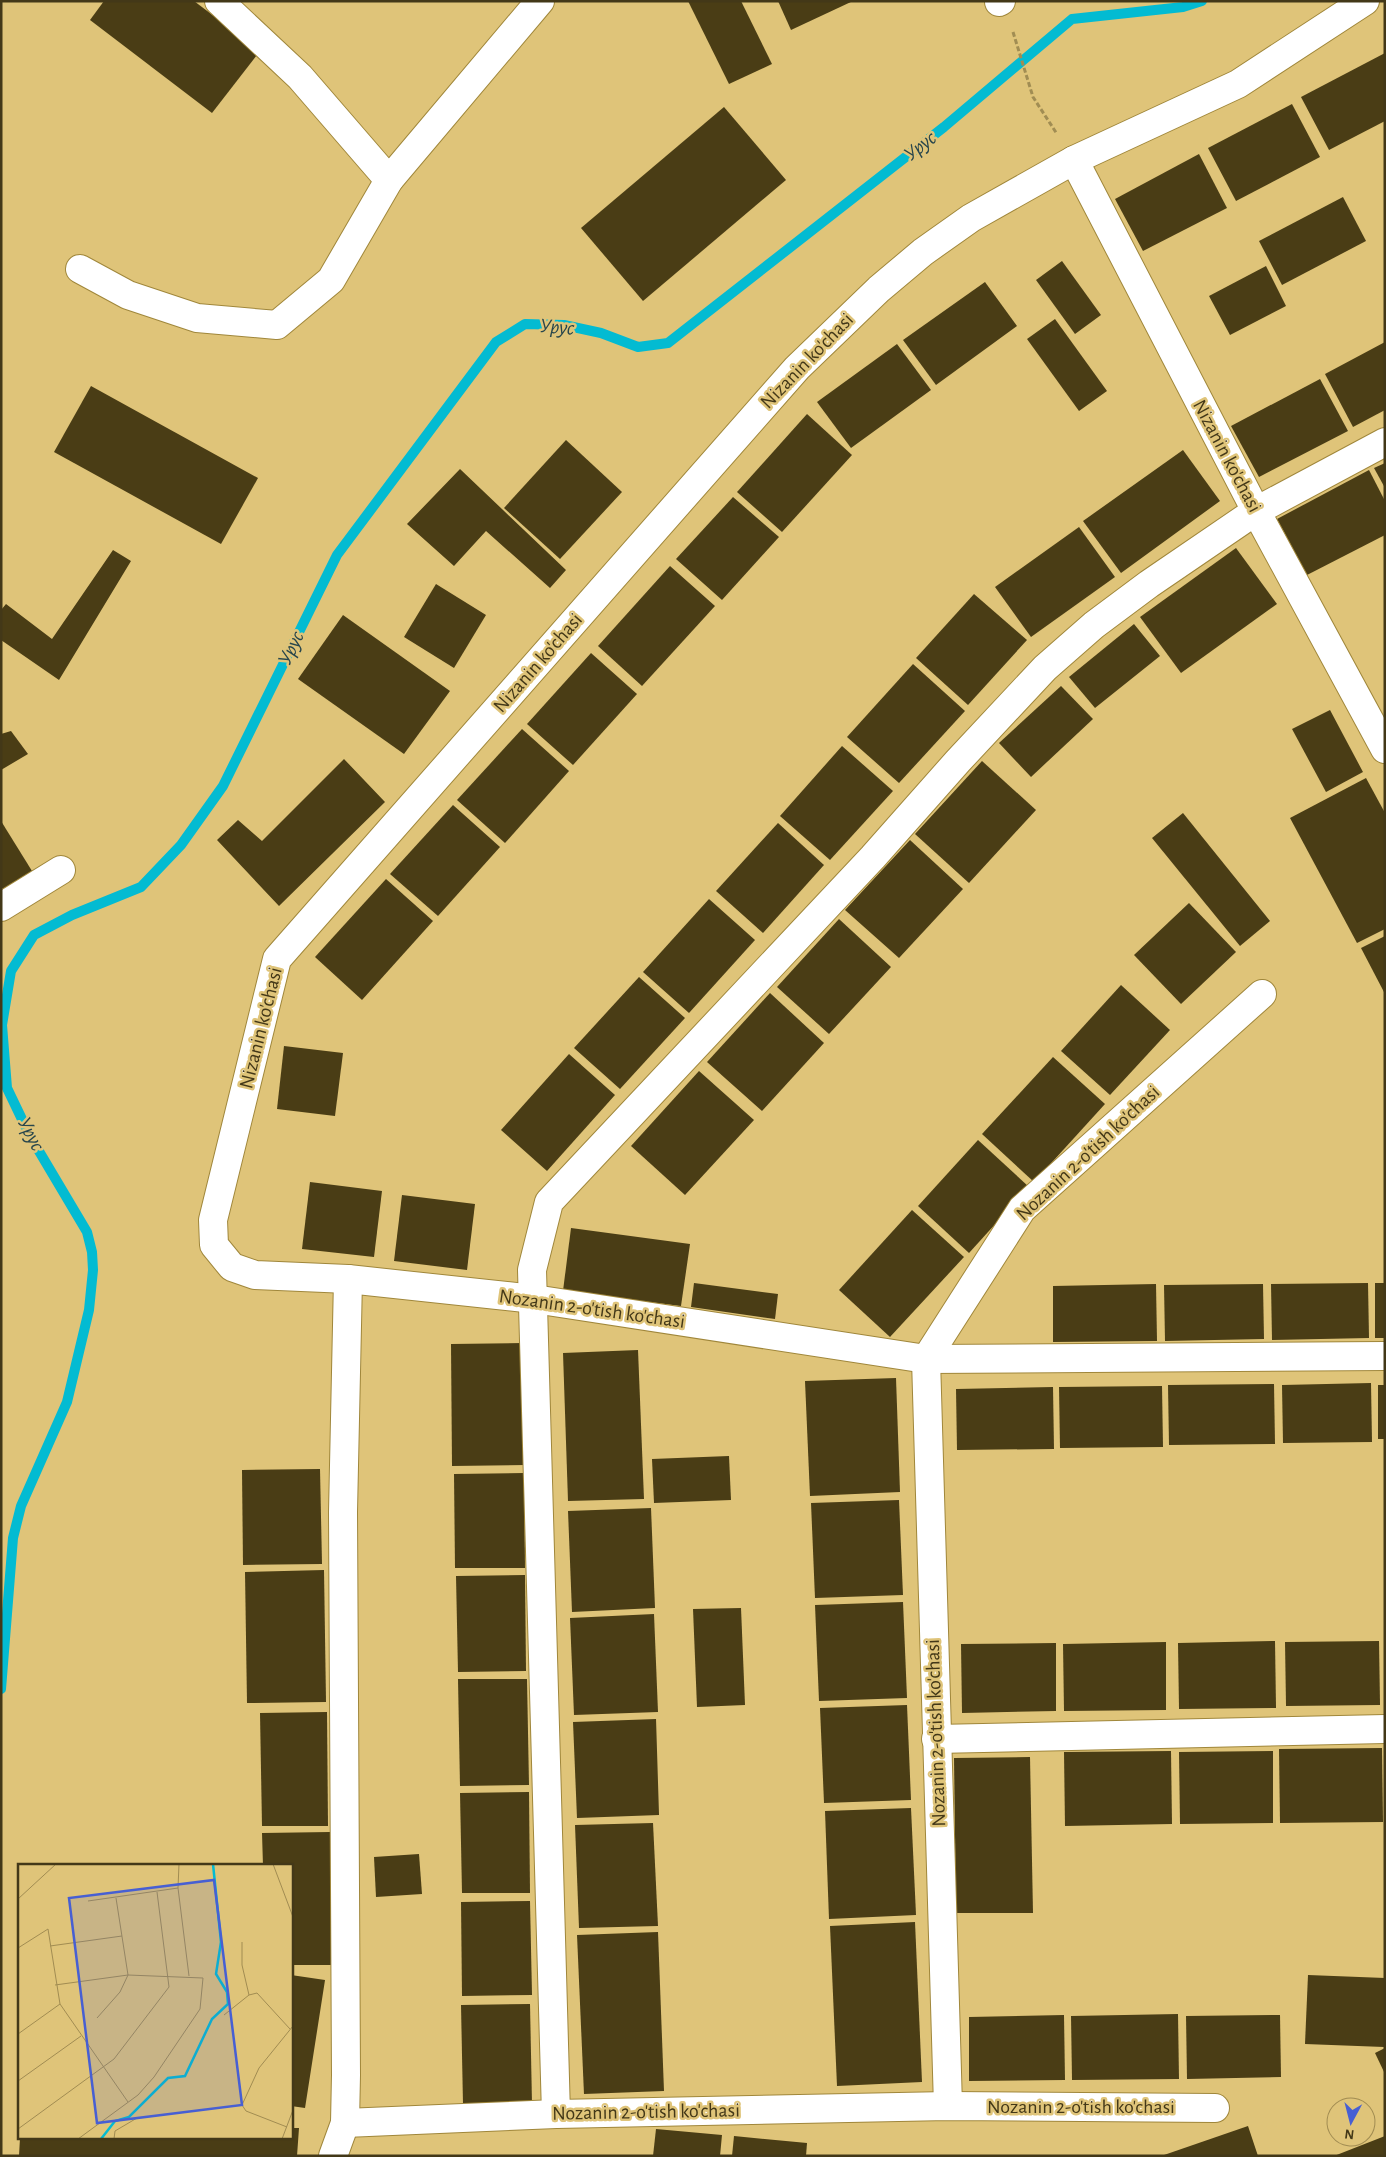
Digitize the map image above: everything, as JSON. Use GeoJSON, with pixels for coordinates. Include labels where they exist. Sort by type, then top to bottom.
{"type":"FeatureCollection","features":[{"type":"Feature","properties":{"kind":"street"},"geometry":{"type":"LineString","coordinates":[[219,1],[300,77],[389,180]]}},
{"type":"Feature","properties":{"kind":"street"},"geometry":{"type":"LineString","coordinates":[[80,269],[128,295],[197,318],[277,325],[331,280],[389,180],[540,1]]}},
{"type":"Feature","properties":{"kind":"street","name":"Nizanin ko'chasi"},"geometry":{"type":"LineString","coordinates":[[256,1274],[232,1267],[214,1245],[213,1220],[277,959],[804,361],[838,327],[923,252],[971,218],[1074,160],[1238,84],[1365,1]]}},
{"type":"Feature","properties":{"kind":"street","name":"Nizanin ko'chasi"},"geometry":{"type":"LineString","coordinates":[[1074,160],[1256,511],[1385,749]]}},
{"type":"Feature","properties":{"kind":"street"},"geometry":{"type":"LineString","coordinates":[[556,2114],[532,1270],[549,1202],[873,857],[958,761],[1045,668],[1094,625],[1149,584],[1256,511],[1385,442]]}},
{"type":"Feature","properties":{"kind":"street"},"geometry":{"type":"LineString","coordinates":[[1,906],[61,870]]}},
{"type":"Feature","properties":{"kind":"street","name":"Nozanin 2-o'tish ko'chasi"},"geometry":{"type":"LineString","coordinates":[[948,2106],[926,1359],[1022,1209],[1262,994]]}},
{"type":"Feature","properties":{"kind":"street","name":"Nozanin 2-o'tish ko'chasi"},"geometry":{"type":"LineString","coordinates":[[256,1274],[348,1279],[534,1299],[926,1359],[1385,1356]]}},
{"type":"Feature","properties":{"kind":"street"},"geometry":{"type":"LineString","coordinates":[[333,2156],[345,2123],[342,1512],[348,1279]]}},
{"type":"Feature","properties":{"kind":"street"},"geometry":{"type":"LineString","coordinates":[[936,1739],[1385,1729]]}},
{"type":"Feature","properties":{"kind":"street","name":"Nozanin 2-o'tish ko'chasi"},"geometry":{"type":"LineString","coordinates":[[345,2123],[556,2114],[948,2106],[1215,2108]]}},
{"type":"Feature","properties":{"kind":"path"},"geometry":{"type":"LineString","coordinates":[[1012,32],[1033,97],[1074,160]]}},
{"type":"Feature","properties":{"kind":"building"},"geometry":{"type":"Polygon","coordinates":[[[104,1],[194,1],[260,51],[212,113],[90,20],[104,1]]]}},
{"type":"Feature","properties":{"kind":"building"},"geometry":{"type":"Polygon","coordinates":[[[688,1],[741,1],[772,64],[729,84],[688,1]]]}},
{"type":"Feature","properties":{"kind":"building"},"geometry":{"type":"Polygon","coordinates":[[[778,1],[853,1],[791,30],[778,1]]]}},
{"type":"Feature","properties":{"kind":"building"},"geometry":{"type":"Polygon","coordinates":[[[1385,53],[1385,121],[1329,150],[1301,97],[1385,53]]]}},
{"type":"Feature","properties":{"kind":"building"},"geometry":{"type":"Polygon","coordinates":[[[1292,104],[1320,157],[1236,201],[1208,148],[1292,104]]]}},
{"type":"Feature","properties":{"kind":"building"},"geometry":{"type":"Polygon","coordinates":[[[724,107],[786,180],[643,301],[581,228],[724,107]]]}},
{"type":"Feature","properties":{"kind":"building"},"geometry":{"type":"Polygon","coordinates":[[[1199,154],[1227,208],[1143,251],[1115,199],[1199,154]]]}},
{"type":"Feature","properties":{"kind":"building"},"geometry":{"type":"Polygon","coordinates":[[[1343,197],[1366,241],[1282,285],[1259,241],[1343,197]]]}},
{"type":"Feature","properties":{"kind":"building"},"geometry":{"type":"Polygon","coordinates":[[[1062,261],[1101,315],[1075,334],[1036,280],[1062,261]]]}},
{"type":"Feature","properties":{"kind":"building"},"geometry":{"type":"Polygon","coordinates":[[[1266,266],[1286,306],[1230,335],[1209,296],[1266,266]]]}},
{"type":"Feature","properties":{"kind":"building"},"geometry":{"type":"Polygon","coordinates":[[[985,282],[1017,326],[936,385],[903,340],[985,282]]]}},
{"type":"Feature","properties":{"kind":"building"},"geometry":{"type":"Polygon","coordinates":[[[1055,319],[1107,391],[1079,411],[1027,339],[1055,319]]]}},
{"type":"Feature","properties":{"kind":"building"},"geometry":{"type":"Polygon","coordinates":[[[1385,342],[1385,410],[1353,427],[1325,374],[1385,342]]]}},
{"type":"Feature","properties":{"kind":"building"},"geometry":{"type":"Polygon","coordinates":[[[897,344],[931,390],[851,448],[817,402],[897,344]]]}},
{"type":"Feature","properties":{"kind":"building"},"geometry":{"type":"Polygon","coordinates":[[[1320,379],[1348,431],[1259,477],[1231,426],[1320,379]]]}},
{"type":"Feature","properties":{"kind":"building"},"geometry":{"type":"Polygon","coordinates":[[[91,386],[258,478],[221,544],[54,452],[91,386]]]}},
{"type":"Feature","properties":{"kind":"building"},"geometry":{"type":"Polygon","coordinates":[[[807,414],[852,455],[782,532],[737,492],[807,414]]]}},
{"type":"Feature","properties":{"kind":"building"},"geometry":{"type":"Polygon","coordinates":[[[566,440],[622,492],[560,559],[504,508],[566,440]]]}},
{"type":"Feature","properties":{"kind":"building"},"geometry":{"type":"Polygon","coordinates":[[[1183,450],[1220,501],[1121,573],[1083,521],[1183,450]]]}},
{"type":"Feature","properties":{"kind":"building"},"geometry":{"type":"Polygon","coordinates":[[[1385,463],[1385,488],[1374,468],[1385,463]]]}},
{"type":"Feature","properties":{"kind":"building"},"geometry":{"type":"Polygon","coordinates":[[[460,469],[566,570],[550,588],[486,531],[454,566],[407,524],[460,469]]]}},
{"type":"Feature","properties":{"kind":"building"},"geometry":{"type":"Polygon","coordinates":[[[1369,470],[1385,501],[1385,535],[1307,575],[1277,519],[1369,470]]]}},
{"type":"Feature","properties":{"kind":"building"},"geometry":{"type":"Polygon","coordinates":[[[733,497],[779,537],[722,600],[676,559],[733,497]]]}},
{"type":"Feature","properties":{"kind":"building"},"geometry":{"type":"Polygon","coordinates":[[[1079,527],[1115,577],[1031,637],[995,587],[1079,527]]]}},
{"type":"Feature","properties":{"kind":"building"},"geometry":{"type":"Polygon","coordinates":[[[1236,548],[1277,604],[1181,673],[1140,617],[1236,548]]]}},
{"type":"Feature","properties":{"kind":"building"},"geometry":{"type":"Polygon","coordinates":[[[113,550],[131,561],[59,680],[1,640],[1,610],[6,604],[52,639],[113,550]]]}},
{"type":"Feature","properties":{"kind":"building"},"geometry":{"type":"Polygon","coordinates":[[[670,566],[715,606],[642,686],[598,646],[670,566]]]}},
{"type":"Feature","properties":{"kind":"building"},"geometry":{"type":"Polygon","coordinates":[[[436,584],[486,615],[454,668],[404,637],[436,584]]]}},
{"type":"Feature","properties":{"kind":"building"},"geometry":{"type":"Polygon","coordinates":[[[974,594],[1027,640],[968,705],[916,658],[974,594]]]}},
{"type":"Feature","properties":{"kind":"building"},"geometry":{"type":"Polygon","coordinates":[[[343,615],[450,691],[404,754],[298,679],[343,615]]]}},
{"type":"Feature","properties":{"kind":"building"},"geometry":{"type":"Polygon","coordinates":[[[1134,624],[1160,656],[1095,708],[1069,677],[1134,624]]]}},
{"type":"Feature","properties":{"kind":"building"},"geometry":{"type":"Polygon","coordinates":[[[591,653],[637,694],[573,765],[527,724],[591,653]]]}},
{"type":"Feature","properties":{"kind":"building"},"geometry":{"type":"Polygon","coordinates":[[[913,664],[965,711],[899,783],[847,737],[913,664]]]}},
{"type":"Feature","properties":{"kind":"building"},"geometry":{"type":"Polygon","coordinates":[[[1061,686],[1093,719],[1031,777],[999,743],[1061,686]]]}},
{"type":"Feature","properties":{"kind":"building"},"geometry":{"type":"Polygon","coordinates":[[[1330,710],[1363,772],[1326,792],[1292,729],[1330,710]]]}},
{"type":"Feature","properties":{"kind":"building"},"geometry":{"type":"Polygon","coordinates":[[[522,729],[569,771],[505,843],[457,800],[522,729]]]}},
{"type":"Feature","properties":{"kind":"building"},"geometry":{"type":"Polygon","coordinates":[[[11,731],[28,754],[1,770],[1,734],[11,731]]]}},
{"type":"Feature","properties":{"kind":"building"},"geometry":{"type":"Polygon","coordinates":[[[842,746],[893,791],[830,860],[780,816],[842,746]]]}},
{"type":"Feature","properties":{"kind":"building"},"geometry":{"type":"Polygon","coordinates":[[[344,759],[385,802],[279,906],[217,840],[238,820],[262,841],[344,759]]]}},
{"type":"Feature","properties":{"kind":"building"},"geometry":{"type":"Polygon","coordinates":[[[982,761],[1036,810],[969,883],[915,834],[982,761]]]}},
{"type":"Feature","properties":{"kind":"building"},"geometry":{"type":"Polygon","coordinates":[[[1366,778],[1385,813],[1385,929],[1357,943],[1290,818],[1366,778]]]}},
{"type":"Feature","properties":{"kind":"building"},"geometry":{"type":"Polygon","coordinates":[[[453,805],[500,847],[438,916],[390,874],[453,805]]]}},
{"type":"Feature","properties":{"kind":"building"},"geometry":{"type":"Polygon","coordinates":[[[1183,813],[1270,921],[1240,946],[1152,838],[1183,813]]]}},
{"type":"Feature","properties":{"kind":"building"},"geometry":{"type":"Polygon","coordinates":[[[1,821],[32,871],[3,889],[1,887],[1,821]]]}},
{"type":"Feature","properties":{"kind":"building"},"geometry":{"type":"Polygon","coordinates":[[[778,823],[824,865],[763,933],[716,891],[778,823]]]}},
{"type":"Feature","properties":{"kind":"building"},"geometry":{"type":"Polygon","coordinates":[[[910,840],[963,889],[899,958],[845,910],[910,840]]]}},
{"type":"Feature","properties":{"kind":"building"},"geometry":{"type":"Polygon","coordinates":[[[386,879],[433,921],[362,1000],[315,957],[386,879]]]}},
{"type":"Feature","properties":{"kind":"building"},"geometry":{"type":"Polygon","coordinates":[[[709,899],[755,940],[689,1013],[643,972],[709,899]]]}},
{"type":"Feature","properties":{"kind":"building"},"geometry":{"type":"Polygon","coordinates":[[[1189,903],[1236,952],[1181,1004],[1134,955],[1189,903]]]}},
{"type":"Feature","properties":{"kind":"building"},"geometry":{"type":"Polygon","coordinates":[[[839,919],[891,967],[829,1034],[777,987],[839,919]]]}},
{"type":"Feature","properties":{"kind":"building"},"geometry":{"type":"Polygon","coordinates":[[[1385,936],[1385,994],[1361,948],[1385,936]]]}},
{"type":"Feature","properties":{"kind":"building"},"geometry":{"type":"Polygon","coordinates":[[[639,977],[685,1018],[620,1089],[574,1048],[639,977]]]}},
{"type":"Feature","properties":{"kind":"building"},"geometry":{"type":"Polygon","coordinates":[[[1121,985],[1170,1030],[1110,1095],[1061,1051],[1121,985]]]}},
{"type":"Feature","properties":{"kind":"building"},"geometry":{"type":"Polygon","coordinates":[[[770,993],[824,1043],[762,1111],[707,1062],[770,993]]]}},
{"type":"Feature","properties":{"kind":"building"},"geometry":{"type":"Polygon","coordinates":[[[284,1046],[343,1053],[335,1116],[277,1109],[284,1046]]]}},
{"type":"Feature","properties":{"kind":"building"},"geometry":{"type":"Polygon","coordinates":[[[569,1054],[615,1095],[547,1171],[501,1130],[569,1054]]]}},
{"type":"Feature","properties":{"kind":"building"},"geometry":{"type":"Polygon","coordinates":[[[1053,1057],[1105,1104],[1034,1182],[982,1134],[1053,1057]]]}},
{"type":"Feature","properties":{"kind":"building"},"geometry":{"type":"Polygon","coordinates":[[[699,1071],[754,1120],[685,1195],[631,1146],[699,1071]]]}},
{"type":"Feature","properties":{"kind":"building"},"geometry":{"type":"Polygon","coordinates":[[[978,1140],[1029,1187],[969,1253],[918,1206],[978,1140]]]}},
{"type":"Feature","properties":{"kind":"building"},"geometry":{"type":"Polygon","coordinates":[[[310,1182],[382,1191],[374,1257],[302,1249],[310,1182]]]}},
{"type":"Feature","properties":{"kind":"building"},"geometry":{"type":"Polygon","coordinates":[[[402,1195],[475,1204],[467,1270],[394,1261],[402,1195]]]}},
{"type":"Feature","properties":{"kind":"building"},"geometry":{"type":"Polygon","coordinates":[[[912,1210],[964,1257],[890,1337],[839,1290],[912,1210]]]}},
{"type":"Feature","properties":{"kind":"building"},"geometry":{"type":"Polygon","coordinates":[[[571,1228],[690,1244],[681,1306],[563,1291],[571,1228]]]}},
{"type":"Feature","properties":{"kind":"building"},"geometry":{"type":"Polygon","coordinates":[[[694,1283],[778,1294],[775,1319],[691,1307],[694,1283]]]}},
{"type":"Feature","properties":{"kind":"building"},"geometry":{"type":"Polygon","coordinates":[[[1368,1283],[1369,1338],[1272,1340],[1271,1284],[1368,1283]]]}},
{"type":"Feature","properties":{"kind":"building"},"geometry":{"type":"Polygon","coordinates":[[[1375,1283],[1385,1283],[1385,1338],[1375,1338],[1375,1283]]]}},
{"type":"Feature","properties":{"kind":"building"},"geometry":{"type":"Polygon","coordinates":[[[1156,1284],[1157,1341],[1053,1342],[1053,1286],[1156,1284]]]}},
{"type":"Feature","properties":{"kind":"building"},"geometry":{"type":"Polygon","coordinates":[[[1263,1284],[1264,1339],[1165,1341],[1164,1285],[1263,1284]]]}},
{"type":"Feature","properties":{"kind":"building"},"geometry":{"type":"Polygon","coordinates":[[[523,1343],[525,1465],[452,1466],[451,1344],[523,1343]]]}},
{"type":"Feature","properties":{"kind":"building"},"geometry":{"type":"Polygon","coordinates":[[[638,1350],[644,1499],[568,1501],[563,1353],[638,1350]]]}},
{"type":"Feature","properties":{"kind":"building"},"geometry":{"type":"Polygon","coordinates":[[[896,1378],[900,1492],[810,1496],[805,1381],[896,1378]]]}},
{"type":"Feature","properties":{"kind":"building"},"geometry":{"type":"Polygon","coordinates":[[[1371,1383],[1372,1442],[1283,1443],[1282,1385],[1371,1383]]]}},
{"type":"Feature","properties":{"kind":"building"},"geometry":{"type":"Polygon","coordinates":[[[1274,1384],[1275,1444],[1169,1445],[1168,1385],[1274,1384]]]}},
{"type":"Feature","properties":{"kind":"building"},"geometry":{"type":"Polygon","coordinates":[[[1378,1385],[1385,1385],[1385,1439],[1378,1439],[1378,1385]]]}},
{"type":"Feature","properties":{"kind":"building"},"geometry":{"type":"Polygon","coordinates":[[[1162,1386],[1163,1447],[1060,1448],[1059,1387],[1162,1386]]]}},
{"type":"Feature","properties":{"kind":"building"},"geometry":{"type":"Polygon","coordinates":[[[1053,1387],[1054,1449],[957,1450],[956,1389],[1053,1387]]]}},
{"type":"Feature","properties":{"kind":"building"},"geometry":{"type":"Polygon","coordinates":[[[729,1456],[731,1500],[654,1503],[652,1459],[729,1456]]]}},
{"type":"Feature","properties":{"kind":"building"},"geometry":{"type":"Polygon","coordinates":[[[320,1469],[322,1564],[243,1565],[242,1470],[320,1469]]]}},
{"type":"Feature","properties":{"kind":"building"},"geometry":{"type":"Polygon","coordinates":[[[524,1473],[525,1568],[455,1568],[454,1474],[524,1473]]]}},
{"type":"Feature","properties":{"kind":"building"},"geometry":{"type":"Polygon","coordinates":[[[899,1500],[903,1595],[815,1598],[811,1503],[899,1500]]]}},
{"type":"Feature","properties":{"kind":"building"},"geometry":{"type":"Polygon","coordinates":[[[651,1508],[655,1608],[572,1612],[568,1511],[651,1508]]]}},
{"type":"Feature","properties":{"kind":"building"},"geometry":{"type":"Polygon","coordinates":[[[324,1570],[326,1702],[247,1703],[245,1572],[324,1570]]]}},
{"type":"Feature","properties":{"kind":"building"},"geometry":{"type":"Polygon","coordinates":[[[525,1575],[526,1671],[458,1672],[456,1576],[525,1575]]]}},
{"type":"Feature","properties":{"kind":"building"},"geometry":{"type":"Polygon","coordinates":[[[903,1602],[907,1698],[819,1701],[815,1605],[903,1602]]]}},
{"type":"Feature","properties":{"kind":"building"},"geometry":{"type":"Polygon","coordinates":[[[741,1608],[745,1705],[697,1707],[693,1609],[741,1608]]]}},
{"type":"Feature","properties":{"kind":"building"},"geometry":{"type":"Polygon","coordinates":[[[654,1614],[658,1712],[574,1715],[570,1618],[654,1614]]]}},
{"type":"Feature","properties":{"kind":"building"},"geometry":{"type":"Polygon","coordinates":[[[1275,1641],[1276,1708],[1179,1709],[1178,1643],[1275,1641]]]}},
{"type":"Feature","properties":{"kind":"building"},"geometry":{"type":"Polygon","coordinates":[[[1379,1641],[1380,1705],[1286,1706],[1285,1642],[1379,1641]]]}},
{"type":"Feature","properties":{"kind":"building"},"geometry":{"type":"Polygon","coordinates":[[[1166,1642],[1166,1710],[1064,1711],[1063,1644],[1166,1642]]]}},
{"type":"Feature","properties":{"kind":"building"},"geometry":{"type":"Polygon","coordinates":[[[1056,1643],[1056,1711],[962,1713],[961,1644],[1056,1643]]]}},
{"type":"Feature","properties":{"kind":"building"},"geometry":{"type":"Polygon","coordinates":[[[458,1679],[527,1679],[529,1785],[460,1786],[458,1679]]]}},
{"type":"Feature","properties":{"kind":"building"},"geometry":{"type":"Polygon","coordinates":[[[907,1705],[911,1800],[824,1803],[820,1708],[907,1705]]]}},
{"type":"Feature","properties":{"kind":"building"},"geometry":{"type":"Polygon","coordinates":[[[327,1712],[328,1826],[262,1826],[260,1713],[327,1712]]]}},
{"type":"Feature","properties":{"kind":"building"},"geometry":{"type":"Polygon","coordinates":[[[656,1719],[659,1815],[577,1818],[573,1722],[656,1719]]]}},
{"type":"Feature","properties":{"kind":"building"},"geometry":{"type":"Polygon","coordinates":[[[1382,1748],[1383,1822],[1280,1823],[1279,1749],[1382,1748]]]}},
{"type":"Feature","properties":{"kind":"building"},"geometry":{"type":"Polygon","coordinates":[[[1171,1751],[1172,1824],[1065,1826],[1064,1752],[1171,1751]]]}},
{"type":"Feature","properties":{"kind":"building"},"geometry":{"type":"Polygon","coordinates":[[[1273,1751],[1273,1823],[1180,1824],[1179,1752],[1273,1751]]]}},
{"type":"Feature","properties":{"kind":"building"},"geometry":{"type":"Polygon","coordinates":[[[1030,1757],[1033,1913],[956,1913],[954,1758],[1030,1757]]]}},
{"type":"Feature","properties":{"kind":"building"},"geometry":{"type":"Polygon","coordinates":[[[529,1792],[530,1893],[462,1893],[460,1793],[529,1792]]]}},
{"type":"Feature","properties":{"kind":"building"},"geometry":{"type":"Polygon","coordinates":[[[911,1808],[916,1915],[829,1919],[825,1811],[911,1808]]]}},
{"type":"Feature","properties":{"kind":"building"},"geometry":{"type":"Polygon","coordinates":[[[653,1823],[658,1926],[579,1928],[575,1825],[653,1823]]]}},
{"type":"Feature","properties":{"kind":"building"},"geometry":{"type":"Polygon","coordinates":[[[330,1832],[332,1965],[292,1965],[292,1864],[263,1864],[262,1833],[330,1832]]]}},
{"type":"Feature","properties":{"kind":"building"},"geometry":{"type":"Polygon","coordinates":[[[419,1854],[422,1894],[376,1897],[374,1857],[419,1854]]]}},
{"type":"Feature","properties":{"kind":"building"},"geometry":{"type":"Polygon","coordinates":[[[530,1901],[532,1995],[462,1996],[461,1902],[530,1901]]]}},
{"type":"Feature","properties":{"kind":"building"},"geometry":{"type":"Polygon","coordinates":[[[915,1922],[922,2082],[837,2086],[830,1926],[915,1922]]]}},
{"type":"Feature","properties":{"kind":"building"},"geometry":{"type":"Polygon","coordinates":[[[658,1932],[664,2091],[584,2094],[577,1935],[658,1932]]]}},
{"type":"Feature","properties":{"kind":"building"},"geometry":{"type":"Polygon","coordinates":[[[292,1975],[325,1980],[305,2108],[292,2106],[292,1975]]]}},
{"type":"Feature","properties":{"kind":"building"},"geometry":{"type":"Polygon","coordinates":[[[1308,1975],[1385,1978],[1384,2047],[1305,2044],[1308,1975]]]}},
{"type":"Feature","properties":{"kind":"building"},"geometry":{"type":"Polygon","coordinates":[[[530,2004],[532,2104],[463,2104],[461,2005],[530,2004]]]}},
{"type":"Feature","properties":{"kind":"building"},"geometry":{"type":"Polygon","coordinates":[[[1178,2014],[1179,2079],[1072,2080],[1071,2016],[1178,2014]]]}},
{"type":"Feature","properties":{"kind":"building"},"geometry":{"type":"Polygon","coordinates":[[[1064,2015],[1065,2080],[969,2081],[969,2017],[1064,2015]]]}},
{"type":"Feature","properties":{"kind":"building"},"geometry":{"type":"Polygon","coordinates":[[[1280,2015],[1281,2077],[1187,2079],[1186,2016],[1280,2015]]]}},
{"type":"Feature","properties":{"kind":"building"},"geometry":{"type":"Polygon","coordinates":[[[1385,2048],[1385,2074],[1375,2053],[1385,2048]]]}},
{"type":"Feature","properties":{"kind":"building"},"geometry":{"type":"Polygon","coordinates":[[[1248,2126],[1258,2156],[1164,2156],[1164,2155],[1248,2126]]]}},
{"type":"Feature","properties":{"kind":"building"},"geometry":{"type":"Polygon","coordinates":[[[292,2128],[299,2128],[297,2156],[19,2156],[20,2140],[292,2140],[292,2128]]]}},
{"type":"Feature","properties":{"kind":"building"},"geometry":{"type":"Polygon","coordinates":[[[656,2129],[722,2135],[720,2156],[653,2156],[656,2129]]]}},
{"type":"Feature","properties":{"kind":"building"},"geometry":{"type":"Polygon","coordinates":[[[734,2136],[807,2143],[806,2156],[732,2156],[734,2136]]]}},
{"type":"Feature","properties":{"kind":"building"},"geometry":{"type":"Polygon","coordinates":[[[1385,2136],[1385,2156],[1334,2156],[1357,2147],[1376,2147],[1376,2140],[1385,2136]]]}},
{"type":"Feature","properties":{"kind":"waterway","name":"Урус"},"geometry":{"type":"LineString","coordinates":[[1,1689],[13,1538],[21,1506],[67,1402],[89,1310],[93,1270],[92,1252],[87,1232],[30,1136],[7,1088],[2,1025],[11,971],[34,935],[72,915],[141,887],[181,845],[223,786],[337,555],[496,342],[525,324],[564,325],[601,333],[638,347],[668,343],[944,127],[1072,19],[1183,7],[1202,1]]}}]}
